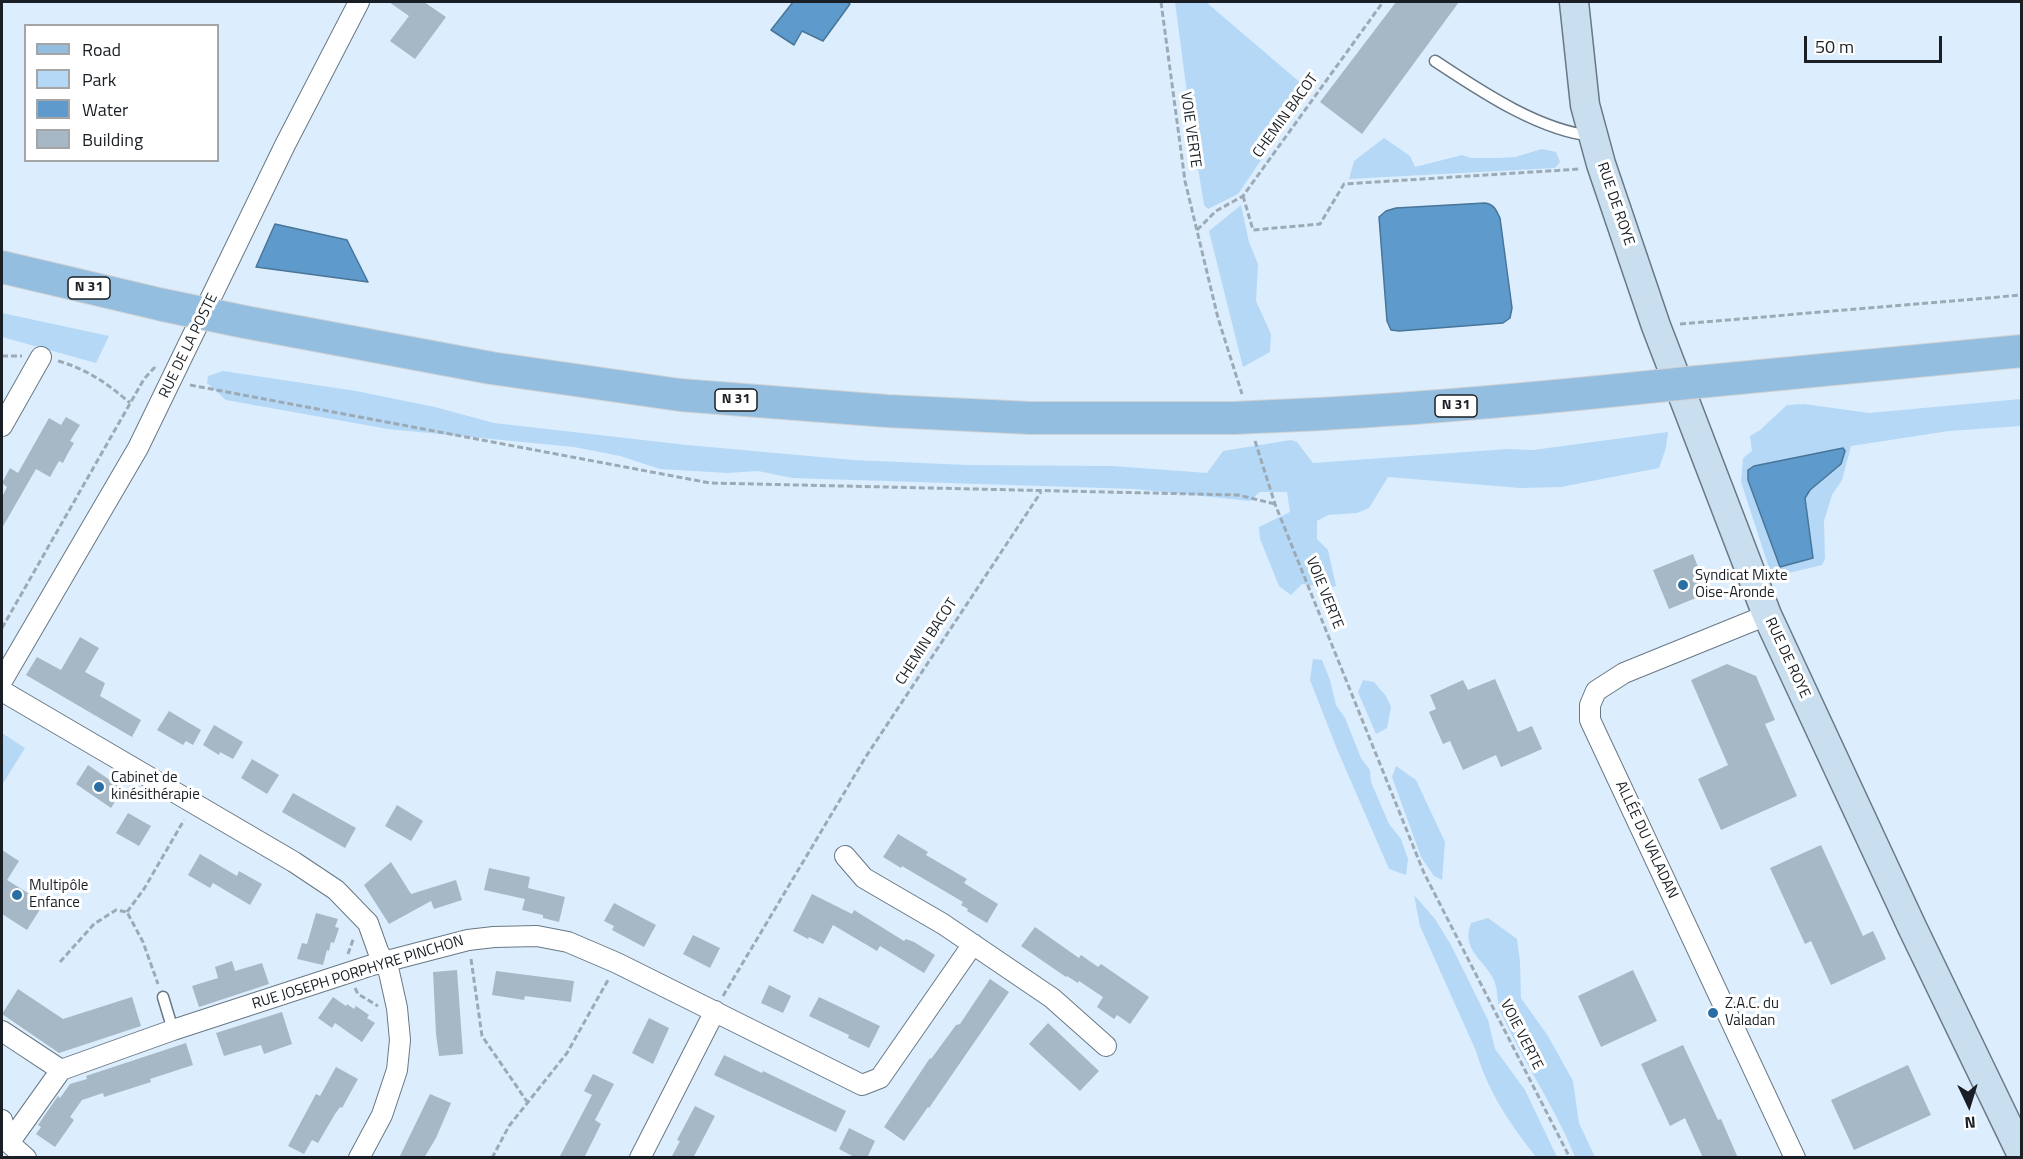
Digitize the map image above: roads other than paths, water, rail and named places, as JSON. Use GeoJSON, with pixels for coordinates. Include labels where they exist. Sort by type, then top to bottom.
{"type":"FeatureCollection","features":[{"type":"Feature","properties":{"kind":"main road","name":"RUE DE ROYE"},"geometry":{"type":"LineString","coordinates":[[1574,2],[1581,78],[1601,164],[1656,326],[1767,615],[1912,927],[2022,1155]]}},
{"type":"Feature","properties":{"kind":"main road","name":"N 31"},"geometry":{"type":"LineString","coordinates":[[2,267],[244,322],[491,368],[680,396],[887,411],[1032,418],[1246,417],[1410,409],[2022,351]]}},
{"type":"Feature","properties":{"kind":"street","name":"RUE DE LA POSTE"},"geometry":{"type":"LineString","coordinates":[[2,681],[178,379],[285,145],[359,2]]}},
{"type":"Feature","properties":{"kind":"street"},"geometry":{"type":"LineString","coordinates":[[2,426],[41,357]]}},
{"type":"Feature","properties":{"kind":"street","name":"ALLÉE DU VALADAN"},"geometry":{"type":"LineString","coordinates":[[1767,615],[1624,673],[1596,691],[1590,705],[1590,720],[1796,1158]]}},
{"type":"Feature","properties":{"kind":"street"},"geometry":{"type":"LineString","coordinates":[[2,691],[294,862],[336,890],[368,923],[389,972],[397,1008],[400,1040],[397,1070],[382,1115],[358,1158]]}},
{"type":"Feature","properties":{"kind":"street"},"geometry":{"type":"LineString","coordinates":[[845,856],[864,878],[943,924],[1052,998],[1106,1046]]}},
{"type":"Feature","properties":{"kind":"street","name":"RUE JOSEPH PORPHYRE PINCHON"},"geometry":{"type":"LineString","coordinates":[[61,1070],[173,1030],[383,962],[468,940],[537,936],[568,942],[618,963],[862,1085],[880,1078],[973,944]]}},
{"type":"Feature","properties":{"kind":"street"},"geometry":{"type":"LineString","coordinates":[[640,1158],[715,1011]]}},
{"type":"Feature","properties":{"kind":"street"},"geometry":{"type":"LineString","coordinates":[[2,1031],[61,1070],[9,1143]]}},
{"type":"Feature","properties":{"kind":"street"},"geometry":{"type":"LineString","coordinates":[[2,1120],[9,1143],[26,1158]]}},
{"type":"Feature","properties":{"kind":"lane"},"geometry":{"type":"LineString","coordinates":[[1435,61],[1490,98],[1566,132],[1593,136]]}},
{"type":"Feature","properties":{"kind":"lane"},"geometry":{"type":"LineString","coordinates":[[163,997],[173,1030]]}},
{"type":"Feature","properties":{"kind":"water"},"geometry":{"type":"Polygon","coordinates":[[[793,2],[847,2],[850,4],[823,41],[802,31],[794,45],[771,30],[793,2]]]}},
{"type":"Feature","properties":{"kind":"water"},"geometry":{"type":"Polygon","coordinates":[[[1485,203],[1493,206],[1500,218],[1512,308],[1510,318],[1503,323],[1391,330],[1387,321],[1379,217],[1386,211],[1396,208],[1485,203]]]}},
{"type":"Feature","properties":{"kind":"water"},"geometry":{"type":"Polygon","coordinates":[[[275,224],[347,240],[368,282],[256,267],[275,224]]]}},
{"type":"Feature","properties":{"kind":"water"},"geometry":{"type":"Polygon","coordinates":[[[1843,448],[1845,451],[1841,464],[1810,490],[1805,498],[1813,558],[1780,567],[1748,480],[1748,470],[1754,466],[1843,448]]]}},
{"type":"Feature","properties":{"kind":"place","name":"Syndicat Mixte Oise-Aronde"},"geometry":{"type":"Point","coordinates":[1683,585]}},
{"type":"Feature","properties":{"kind":"place","name":"Cabinet de kinésithérapie"},"geometry":{"type":"Point","coordinates":[99,787]}},
{"type":"Feature","properties":{"kind":"place","name":"Multipôle Enfance"},"geometry":{"type":"Point","coordinates":[17,895]}},
{"type":"Feature","properties":{"kind":"place","name":"Z.A.C. du Valadan"},"geometry":{"type":"Point","coordinates":[1713,1013]}}]}
